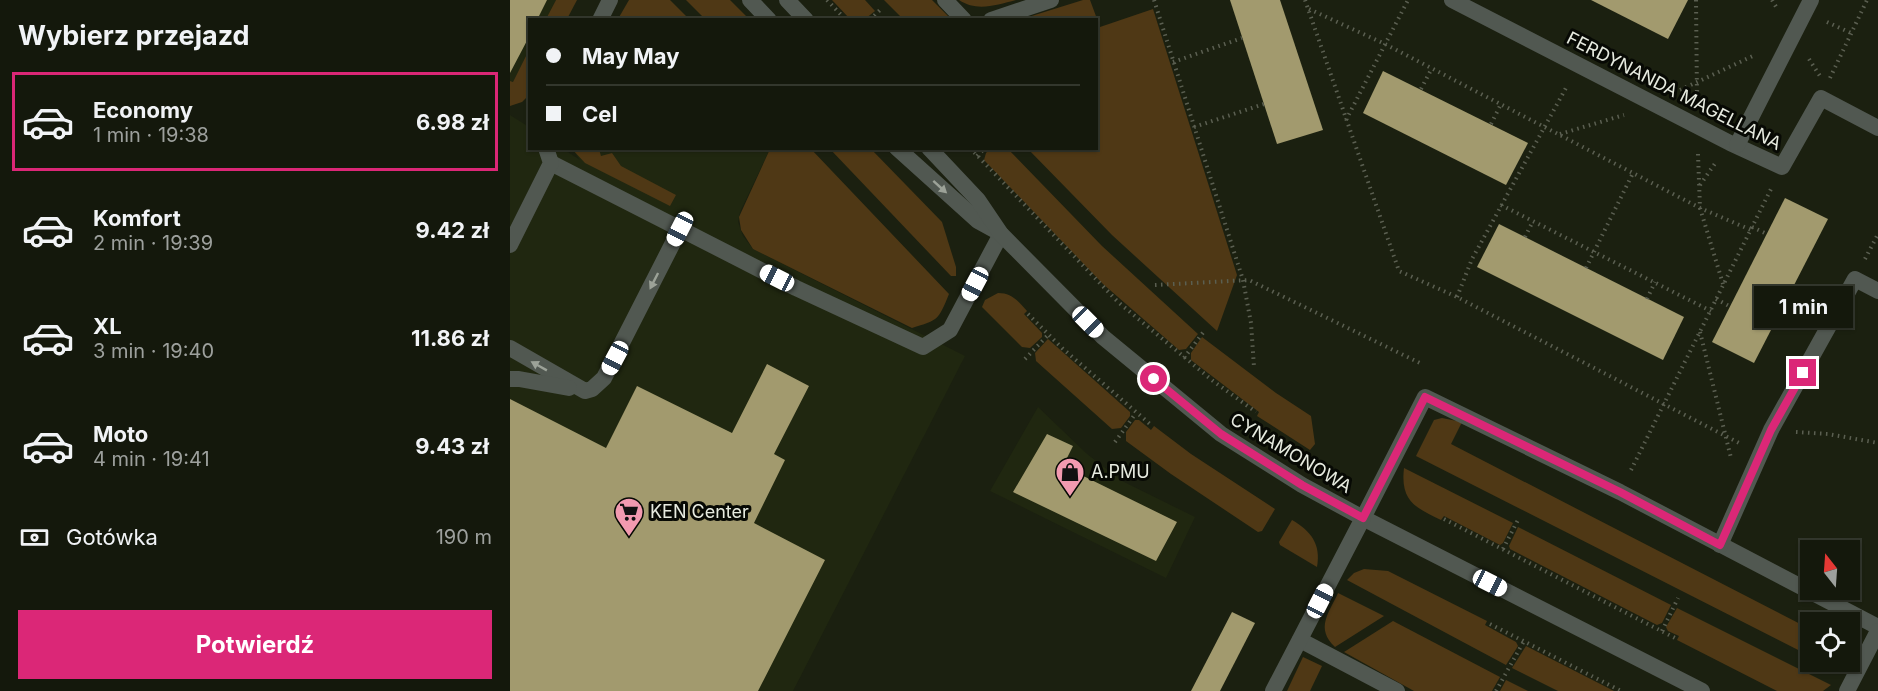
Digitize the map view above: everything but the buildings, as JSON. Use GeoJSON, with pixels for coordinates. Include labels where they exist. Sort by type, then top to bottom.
{"type":"FeatureCollection","features":[{"type":"Feature","properties":{"kind":"street"},"geometry":{"type":"LineString","coordinates":[[601,18],[610,0]]}},
{"type":"Feature","properties":{"kind":"street"},"geometry":{"type":"LineString","coordinates":[[750,0],[767,18]]}},
{"type":"Feature","properties":{"kind":"street"},"geometry":{"type":"LineString","coordinates":[[787,0],[804,18]]}},
{"type":"Feature","properties":{"kind":"street"},"geometry":{"type":"LineString","coordinates":[[945,0],[962,18]]}},
{"type":"Feature","properties":{"kind":"street"},"geometry":{"type":"LineString","coordinates":[[998,18],[1051,0]]}},
{"type":"Feature","properties":{"kind":"street","name":"FERDYNANDA MAGELLANA"},"geometry":{"type":"LineString","coordinates":[[1452,0],[1730,143],[1737,144],[1782,167],[1821,98]]}},
{"type":"Feature","properties":{"kind":"street"},"geometry":{"type":"LineString","coordinates":[[1737,144],[1811,0]]}},
{"type":"Feature","properties":{"kind":"street"},"geometry":{"type":"LineString","coordinates":[[1821,98],[1878,128]]}},
{"type":"Feature","properties":{"kind":"street","name":"CYNAMONOWA"},"geometry":{"type":"LineString","coordinates":[[899,150],[978,221],[1001,234]]}},
{"type":"Feature","properties":{"kind":"street","name":"CYNAMONOWA"},"geometry":{"type":"LineString","coordinates":[[931,150],[978,200],[1001,234],[1103,337],[1221,434],[1302,485],[1363,518],[1702,691]]}},
{"type":"Feature","properties":{"kind":"street"},"geometry":{"type":"LineString","coordinates":[[510,245],[548,156],[680,229],[796,288],[923,346],[950,330],[1001,234]]}},
{"type":"Feature","properties":{"kind":"street"},"geometry":{"type":"LineString","coordinates":[[510,379],[585,391],[592,389],[604,378],[680,229]]}},
{"type":"Feature","properties":{"kind":"street"},"geometry":{"type":"LineString","coordinates":[[1720,545],[1771,430],[1855,279],[1878,291]]}},
{"type":"Feature","properties":{"kind":"street"},"geometry":{"type":"LineString","coordinates":[[510,348],[585,391]]}},
{"type":"Feature","properties":{"kind":"street"},"geometry":{"type":"LineString","coordinates":[[1274,691],[1425,397],[1620,492],[1878,629],[1847,691]]}},
{"type":"Feature","properties":{"kind":"street"},"geometry":{"type":"LineString","coordinates":[[1300,640],[1397,691]]}},
{"type":"Feature","properties":{"kind":"path"},"geometry":{"type":"LineString","coordinates":[[827,0],[844,18]]}},
{"type":"Feature","properties":{"kind":"path"},"geometry":{"type":"LineString","coordinates":[[1154,0],[1244,280],[1251,323],[1254,368]]}},
{"type":"Feature","properties":{"kind":"path"},"geometry":{"type":"LineString","coordinates":[[1305,0],[1399,271],[1457,297],[1760,454]]}},
{"type":"Feature","properties":{"kind":"path"},"geometry":{"type":"LineString","coordinates":[[1346,121],[1408,0]]}},
{"type":"Feature","properties":{"kind":"path"},"geometry":{"type":"LineString","coordinates":[[1821,98],[1867,0]]}},
{"type":"Feature","properties":{"kind":"path"},"geometry":{"type":"LineString","coordinates":[[872,18],[882,8]]}},
{"type":"Feature","properties":{"kind":"path"},"geometry":{"type":"LineString","coordinates":[[1308,9],[1385,44],[1700,208],[1767,234]]}},
{"type":"Feature","properties":{"kind":"path"},"geometry":{"type":"LineString","coordinates":[[1560,134],[1615,118],[1654,103],[1793,37]]}},
{"type":"Feature","properties":{"kind":"path"},"geometry":{"type":"LineString","coordinates":[[1173,62],[1242,38]]}},
{"type":"Feature","properties":{"kind":"path"},"geometry":{"type":"LineString","coordinates":[[1457,297],[1472,259],[1579,65]]}},
{"type":"Feature","properties":{"kind":"path"},"geometry":{"type":"LineString","coordinates":[[1421,89],[1432,68]]}},
{"type":"Feature","properties":{"kind":"path"},"geometry":{"type":"LineString","coordinates":[[1194,127],[1264,104]]}},
{"type":"Feature","properties":{"kind":"path"},"geometry":{"type":"LineString","coordinates":[[1491,124],[1502,104]]}},
{"type":"Feature","properties":{"kind":"path"},"geometry":{"type":"LineString","coordinates":[[972,150],[1118,302],[1184,358],[1256,412]]}},
{"type":"Feature","properties":{"kind":"path"},"geometry":{"type":"LineString","coordinates":[[977,156],[983,150]]}},
{"type":"Feature","properties":{"kind":"path"},"geometry":{"type":"LineString","coordinates":[[1620,492],[1782,167]]}},
{"type":"Feature","properties":{"kind":"path"},"geometry":{"type":"LineString","coordinates":[[1586,268],[1633,172]]}},
{"type":"Feature","properties":{"kind":"path"},"geometry":{"type":"LineString","coordinates":[[1501,205],[1711,310]]}},
{"type":"Feature","properties":{"kind":"path"},"geometry":{"type":"LineString","coordinates":[[1525,237],[1533,221]]}},
{"type":"Feature","properties":{"kind":"path"},"geometry":{"type":"LineString","coordinates":[[1155,285],[1249,280],[1422,364]]}},
{"type":"Feature","properties":{"kind":"path"},"geometry":{"type":"LineString","coordinates":[[1647,298],[1655,282]]}},
{"type":"Feature","properties":{"kind":"path"},"geometry":{"type":"LineString","coordinates":[[1716,299],[1731,307]]}},
{"type":"Feature","properties":{"kind":"path"},"geometry":{"type":"LineString","coordinates":[[1028,314],[1048,335],[1150,424]]}},
{"type":"Feature","properties":{"kind":"path"},"geometry":{"type":"LineString","coordinates":[[1184,358],[1205,330]]}},
{"type":"Feature","properties":{"kind":"path"},"geometry":{"type":"LineString","coordinates":[[1699,331],[1741,495]]}},
{"type":"Feature","properties":{"kind":"path"},"geometry":{"type":"LineString","coordinates":[[1025,359],[1048,335]]}},
{"type":"Feature","properties":{"kind":"path"},"geometry":{"type":"LineString","coordinates":[[1115,442],[1136,413]]}},
{"type":"Feature","properties":{"kind":"path"},"geometry":{"type":"LineString","coordinates":[[1771,430],[1828,434],[1878,443]]}},
{"type":"Feature","properties":{"kind":"path"},"geometry":{"type":"LineString","coordinates":[[1503,549],[1519,518]]}},
{"type":"Feature","properties":{"kind":"path"},"geometry":{"type":"LineString","coordinates":[[1444,519],[1675,638]]}},
{"type":"Feature","properties":{"kind":"path"},"geometry":{"type":"LineString","coordinates":[[1662,631],[1678,598]]}},
{"type":"Feature","properties":{"kind":"path"},"geometry":{"type":"LineString","coordinates":[[1490,624],[1621,691]]}},
{"type":"Feature","properties":{"kind":"path"},"geometry":{"type":"LineString","coordinates":[[1496,691],[1524,641]]}},
{"type":"Feature","properties":{"kind":"shaded area"},"geometry":{"type":"Polygon","coordinates":[[[510,0],[556,0],[547,18],[528,18],[528,52],[513,82],[510,81],[510,0]]]}},
{"type":"Feature","properties":{"kind":"shaded area"},"geometry":{"type":"Polygon","coordinates":[[[556,0],[577,0],[568,18],[547,18],[556,0]]]}},
{"type":"Feature","properties":{"kind":"shaded area"},"geometry":{"type":"Polygon","coordinates":[[[629,0],[670,0],[688,18],[619,18],[629,0]]]}},
{"type":"Feature","properties":{"kind":"shaded area"},"geometry":{"type":"Polygon","coordinates":[[[686,0],[730,0],[748,18],[704,18],[686,0]]]}},
{"type":"Feature","properties":{"kind":"shaded area"},"geometry":{"type":"Polygon","coordinates":[[[832,0],[865,0],[875,11],[866,18],[849,18],[832,0]]]}},
{"type":"Feature","properties":{"kind":"shaded area"},"geometry":{"type":"Polygon","coordinates":[[[884,0],[932,0],[950,18],[902,18],[884,0]]]}},
{"type":"Feature","properties":{"kind":"shaded area"},"geometry":{"type":"Polygon","coordinates":[[[959,0],[1016,0],[980,7],[959,0]]]}},
{"type":"Feature","properties":{"kind":"shaded area"},"geometry":{"type":"Polygon","coordinates":[[[1083,0],[1090,0],[1097,18],[1025,18],[1083,0]]]}},
{"type":"Feature","properties":{"kind":"shaded area"},"geometry":{"type":"Polygon","coordinates":[[[1153,9],[1237,275],[1217,331],[1112,235],[1029,150],[1098,150],[1098,22],[1100,27],[1153,9]]]}},
{"type":"Feature","properties":{"kind":"shaded area"},"geometry":{"type":"Polygon","coordinates":[[[528,52],[528,96],[522,102],[510,106],[510,81],[513,82],[528,52]]]}},
{"type":"Feature","properties":{"kind":"shaded area"},"geometry":{"type":"Polygon","coordinates":[[[510,115],[528,126],[528,150],[565,150],[580,160],[573,150],[770,150],[740,212],[738,222],[743,236],[753,249],[965,356],[793,691],[510,691],[510,115]]]}},
{"type":"Feature","properties":{"kind":"shaded area"},"geometry":{"type":"Polygon","coordinates":[[[573,150],[599,150],[601,156],[612,153],[621,166],[676,195],[670,206],[585,163],[573,150]]]}},
{"type":"Feature","properties":{"kind":"shaded area"},"geometry":{"type":"Polygon","coordinates":[[[770,150],[812,150],[949,294],[936,318],[912,328],[753,249],[741,230],[739,217],[770,150]]]}},
{"type":"Feature","properties":{"kind":"shaded area"},"geometry":{"type":"Polygon","coordinates":[[[831,150],[872,150],[942,222],[956,267],[956,276],[951,276],[831,150]]]}},
{"type":"Feature","properties":{"kind":"shaded area"},"geometry":{"type":"Polygon","coordinates":[[[989,150],[1009,150],[1102,246],[1198,334],[1186,349],[1179,350],[1103,284],[984,160],[989,150]]]}},
{"type":"Feature","properties":{"kind":"shaded area"},"geometry":{"type":"Polygon","coordinates":[[[998,293],[1007,294],[1018,301],[1027,311],[1024,314],[1042,333],[1042,337],[1030,348],[1022,347],[982,307],[985,300],[998,293]]]}},
{"type":"Feature","properties":{"kind":"shaded area"},"geometry":{"type":"Polygon","coordinates":[[[1202,337],[1276,393],[1311,416],[1315,444],[1310,450],[1257,416],[1259,412],[1191,360],[1191,353],[1202,337]]]}},
{"type":"Feature","properties":{"kind":"shaded area"},"geometry":{"type":"Polygon","coordinates":[[[1048,339],[1130,412],[1130,416],[1121,428],[1112,429],[1036,361],[1035,353],[1048,339]]]}},
{"type":"Feature","properties":{"kind":"shaded area"},"geometry":{"type":"Polygon","coordinates":[[[1038,407],[1087,454],[1122,481],[1195,517],[1166,578],[990,491],[1038,407]]]}},
{"type":"Feature","properties":{"kind":"shaded area"},"geometry":{"type":"Polygon","coordinates":[[[1442,418],[1462,422],[1451,444],[1800,624],[1800,651],[1416,456],[1434,420],[1442,418]]]}},
{"type":"Feature","properties":{"kind":"shaded area"},"geometry":{"type":"Polygon","coordinates":[[[1135,420],[1139,420],[1151,430],[1154,426],[1191,454],[1275,509],[1262,531],[1258,532],[1126,441],[1126,432],[1135,420]]]}},
{"type":"Feature","properties":{"kind":"shaded area"},"geometry":{"type":"Polygon","coordinates":[[[1404,468],[1513,523],[1503,543],[1500,545],[1444,516],[1441,520],[1417,507],[1407,496],[1403,479],[1404,468]]]}},
{"type":"Feature","properties":{"kind":"shaded area"},"geometry":{"type":"Polygon","coordinates":[[[1292,520],[1313,539],[1318,559],[1317,567],[1280,545],[1279,542],[1292,520]]]}},
{"type":"Feature","properties":{"kind":"shaded area"},"geometry":{"type":"Polygon","coordinates":[[[1518,527],[1671,605],[1662,623],[1657,625],[1510,549],[1509,546],[1518,527]]]}},
{"type":"Feature","properties":{"kind":"shaded area"},"geometry":{"type":"Polygon","coordinates":[[[1364,569],[1388,571],[1487,621],[1485,625],[1516,642],[1518,646],[1506,665],[1347,580],[1354,573],[1364,569]]]}},
{"type":"Feature","properties":{"kind":"shaded area"},"geometry":{"type":"Polygon","coordinates":[[[1338,593],[1384,616],[1335,647],[1329,640],[1325,627],[1328,614],[1338,593]]]}},
{"type":"Feature","properties":{"kind":"shaded area"},"geometry":{"type":"Polygon","coordinates":[[[1677,608],[1800,670],[1800,672],[1805,672],[1831,685],[1823,691],[1777,691],[1677,640],[1679,636],[1668,631],[1666,627],[1677,608]]]}},
{"type":"Feature","properties":{"kind":"shaded area"},"geometry":{"type":"Polygon","coordinates":[[[1393,621],[1500,677],[1492,691],[1414,691],[1344,652],[1393,621]]]}},
{"type":"Feature","properties":{"kind":"shaded area"},"geometry":{"type":"Polygon","coordinates":[[[1526,646],[1614,691],[1558,691],[1512,668],[1526,646]]]}},
{"type":"Feature","properties":{"kind":"shaded area"},"geometry":{"type":"Polygon","coordinates":[[[1303,657],[1322,666],[1310,691],[1287,691],[1303,657]]]}},
{"type":"Feature","properties":{"kind":"shaded area"},"geometry":{"type":"Polygon","coordinates":[[[1506,680],[1528,691],[1500,691],[1506,680]]]}},
{"type":"Feature","properties":{"kind":"place","name":"A.PMU"},"geometry":{"type":"Point","coordinates":[1070,498]}},
{"type":"Feature","properties":{"kind":"place","name":"KEN Center"},"geometry":{"type":"Point","coordinates":[629,538]}},
{"type":"Feature","properties":{"kind":"route"},"geometry":{"type":"LineString","coordinates":[[1154,379],[1221,434],[1302,485],[1363,518],[1425,397],[1620,492],[1720,545],[1771,430],[1803,373]]}}]}
